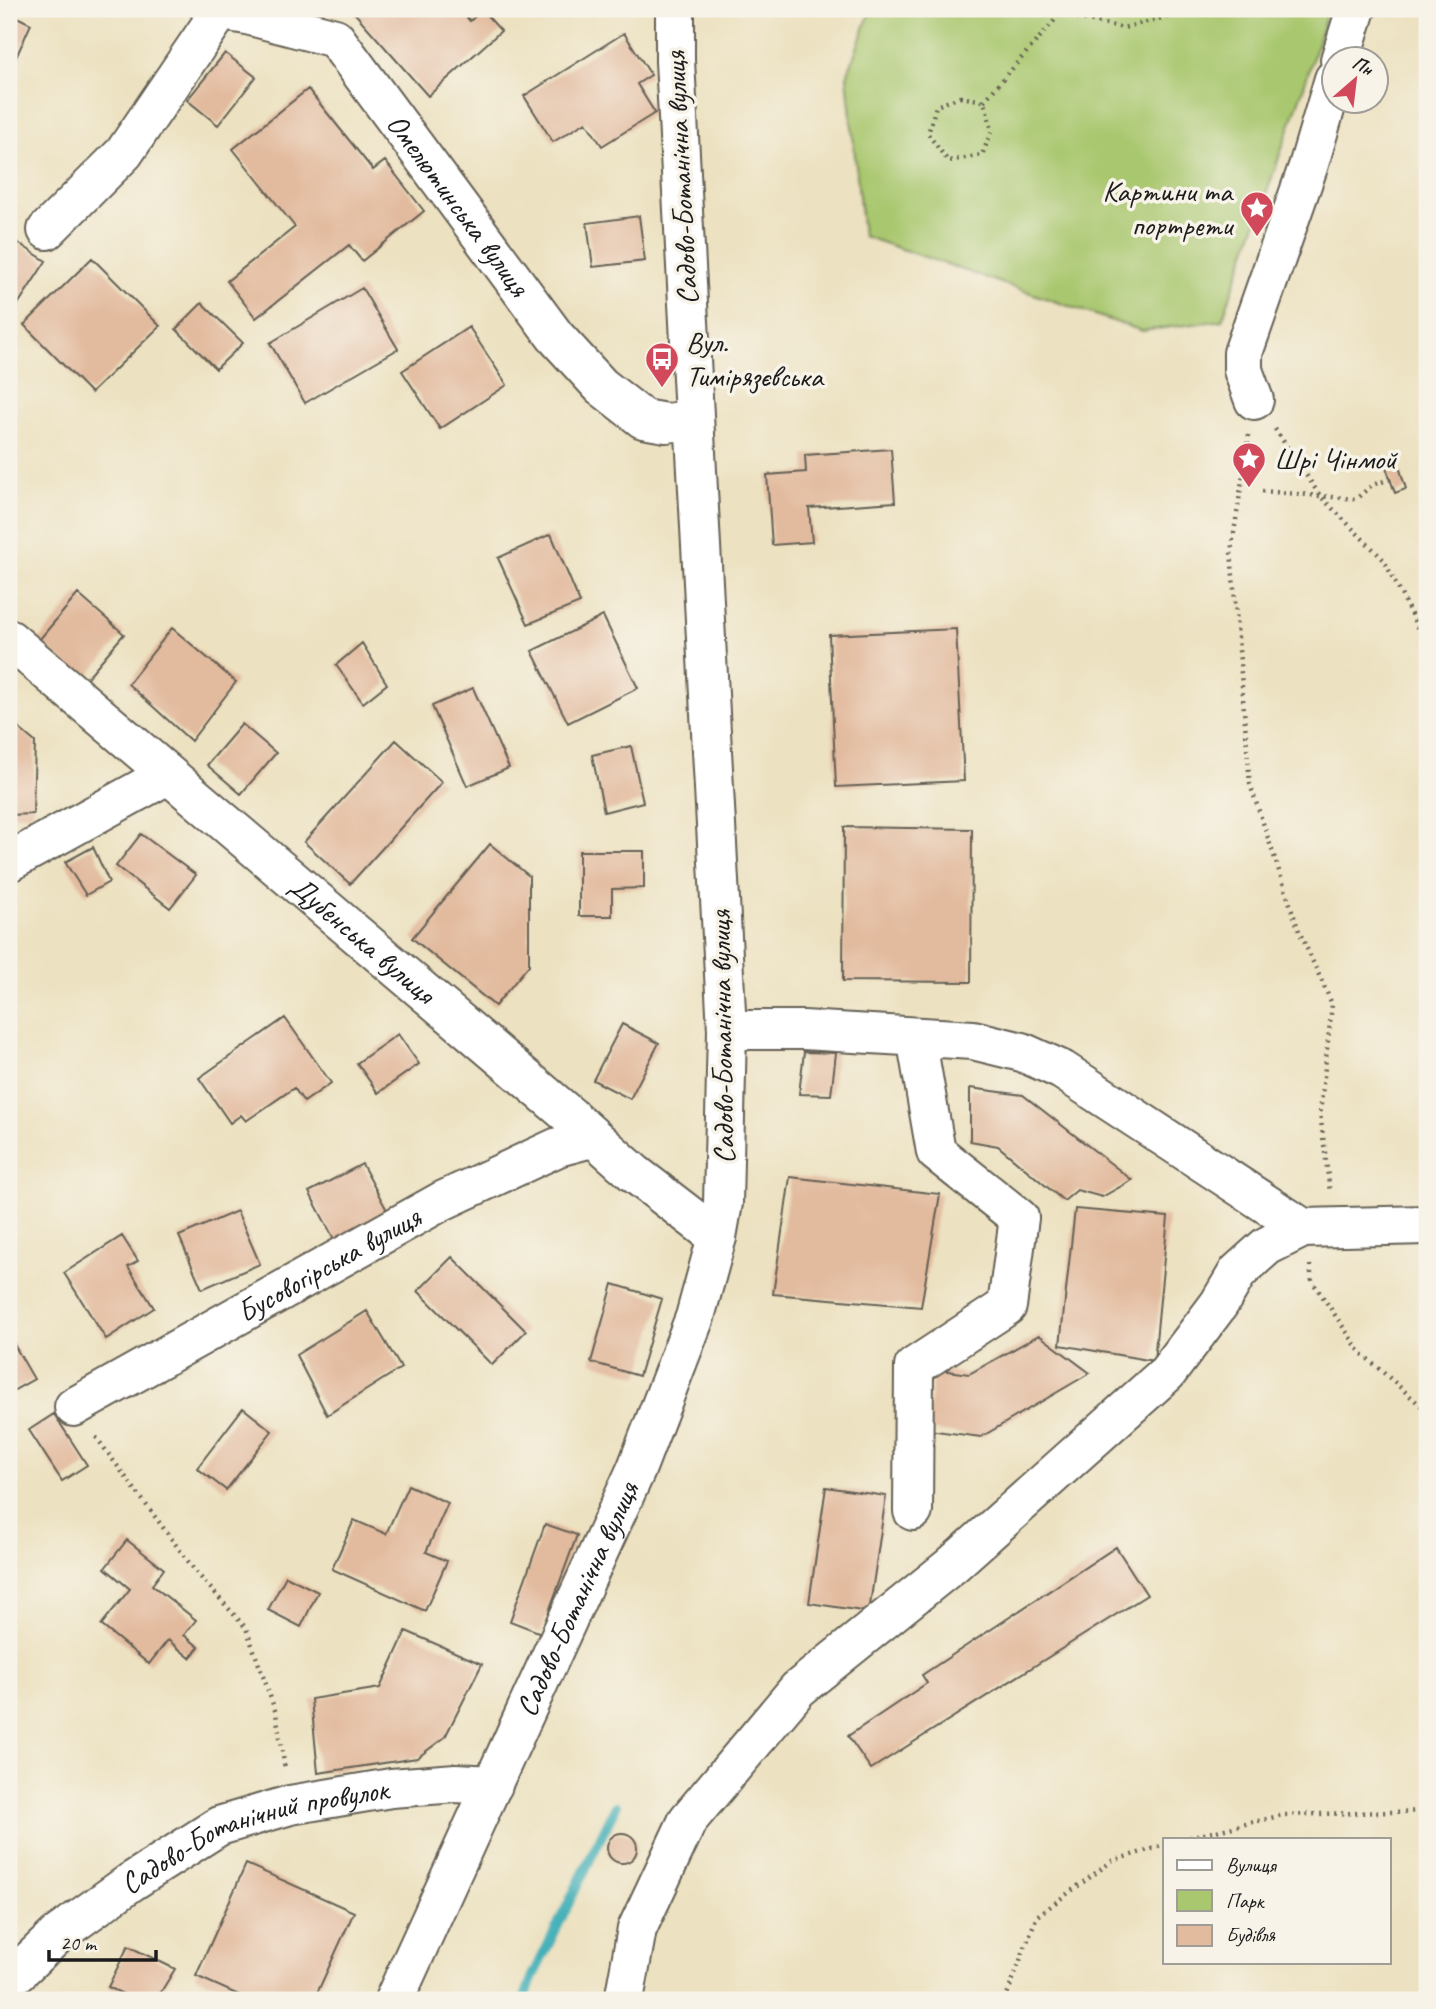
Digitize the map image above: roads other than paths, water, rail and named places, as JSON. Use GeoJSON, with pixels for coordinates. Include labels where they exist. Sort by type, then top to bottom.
{"type":"FeatureCollection","features":[{"type":"Feature","properties":{"kind":"street","name":"Омелютинська вулиця"},"geometry":{"type":"LineString","coordinates":[[216,9],[335,38],[555,336],[601,386],[643,419],[666,423],[693,420]]}},
{"type":"Feature","properties":{"kind":"street"},"geometry":{"type":"LineString","coordinates":[[47,230],[124,153],[216,9]]}},
{"type":"Feature","properties":{"kind":"street","name":"Садово-Ботанічна вулиця"},"geometry":{"type":"LineString","coordinates":[[394,2000],[636,1469],[695,1317],[717,1237],[723,1203],[727,1030],[693,420],[675,9]]}},
{"type":"Feature","properties":{"kind":"street"},"geometry":{"type":"LineString","coordinates":[[1344,46],[1356,9]]}},
{"type":"Feature","properties":{"kind":"street"},"geometry":{"type":"LineString","coordinates":[[1254,400],[1243,370],[1243,354],[1324,116]]}},
{"type":"Feature","properties":{"kind":"street","name":"Дубенська вулиця"},"geometry":{"type":"LineString","coordinates":[[9,639],[569,1115],[592,1138],[717,1237]]}},
{"type":"Feature","properties":{"kind":"street"},"geometry":{"type":"LineString","coordinates":[[9,862],[167,775]]}},
{"type":"Feature","properties":{"kind":"street"},"geometry":{"type":"LineString","coordinates":[[727,1030],[803,1030],[973,1040],[1022,1052],[1062,1070],[1316,1227]]}},
{"type":"Feature","properties":{"kind":"street"},"geometry":{"type":"LineString","coordinates":[[913,1511],[914,1367],[1007,1306],[1019,1218],[936,1152],[916,1037]]}},
{"type":"Feature","properties":{"kind":"street","name":"Бусовогірська вулиця"},"geometry":{"type":"LineString","coordinates":[[74,1407],[442,1201],[558,1147],[592,1138]]}},
{"type":"Feature","properties":{"kind":"street"},"geometry":{"type":"LineString","coordinates":[[624,2000],[637,1929],[688,1820],[798,1689],[951,1566],[1167,1373],[1219,1304],[1238,1272],[1266,1246],[1316,1227],[1427,1226]]}},
{"type":"Feature","properties":{"kind":"street","name":"Садово-Ботанічний провулок"},"geometry":{"type":"LineString","coordinates":[[12,1978],[57,1935],[131,1882],[219,1826],[290,1805],[391,1788],[456,1783],[493,1785]]}},
{"type":"Feature","properties":{"kind":"waterway"},"geometry":{"type":"LineString","coordinates":[[524,2000],[533,1976],[616,1806]]}},
{"type":"Feature","properties":{"kind":"place","name":"Картини та портрети"},"geometry":{"type":"Point","coordinates":[1257,238]}},
{"type":"Feature","properties":{"kind":"place","name":"Вул. Тимірязєвська"},"geometry":{"type":"Point","coordinates":[662,389]}},
{"type":"Feature","properties":{"kind":"place","name":"Шрі Чінмой"},"geometry":{"type":"Point","coordinates":[1249,489]}}]}
